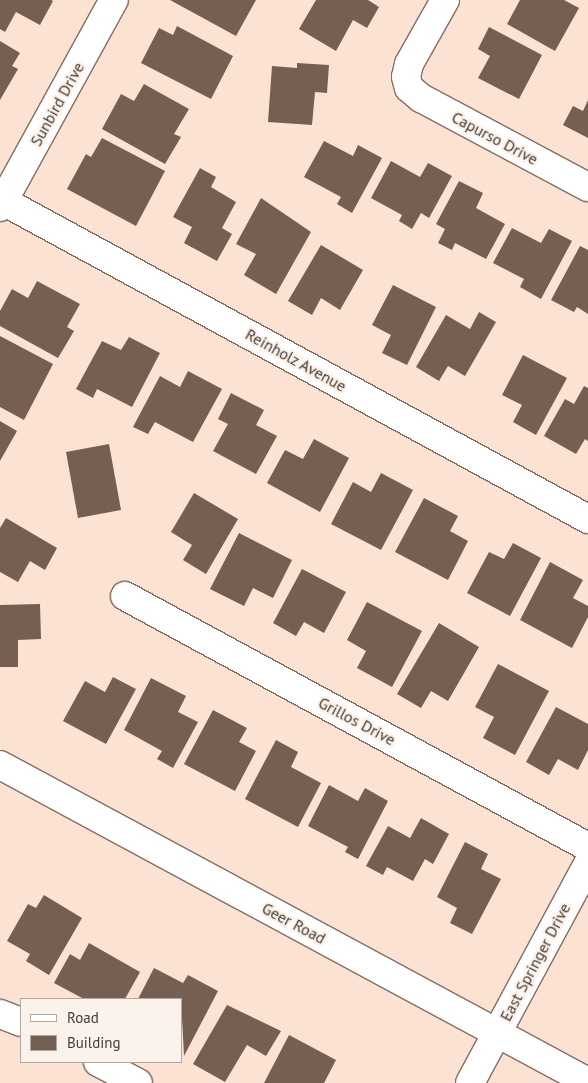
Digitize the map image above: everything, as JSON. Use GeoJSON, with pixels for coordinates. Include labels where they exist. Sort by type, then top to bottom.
{"type":"FeatureCollection","features":[{"type":"Feature","properties":{"kind":"street","name":"Sunbird Drive"},"geometry":{"type":"LineString","coordinates":[[2,204],[114,0]]}},
{"type":"Feature","properties":{"kind":"street","name":"Capurso Drive"},"geometry":{"type":"LineString","coordinates":[[445,0],[409,64],[407,83],[421,98],[588,187]]}},
{"type":"Feature","properties":{"kind":"street","name":"Reinholz Avenue"},"geometry":{"type":"LineString","coordinates":[[2,204],[588,519]]}},
{"type":"Feature","properties":{"kind":"street","name":"Grillos Drive"},"geometry":{"type":"LineString","coordinates":[[125,596],[588,846]]}},
{"type":"Feature","properties":{"kind":"street","name":"Geer Road"},"geometry":{"type":"LineString","coordinates":[[0,765],[588,1082]]}},
{"type":"Feature","properties":{"kind":"street","name":"East Springer Drive"},"geometry":{"type":"LineString","coordinates":[[470,1083],[588,864]]}},
{"type":"Feature","properties":{"kind":"street"},"geometry":{"type":"LineString","coordinates":[[0,1014],[20,1022]]}},
{"type":"Feature","properties":{"kind":"street"},"geometry":{"type":"LineString","coordinates":[[100,1063],[138,1083]]}},
{"type":"Feature","properties":{"kind":"building"},"geometry":{"type":"Polygon","coordinates":[[[0,0],[53,1],[40,25],[16,12],[5,32],[0,29],[0,0]]]}},
{"type":"Feature","properties":{"kind":"building"},"geometry":{"type":"Polygon","coordinates":[[[170,0],[256,0],[236,36],[170,0]]]}},
{"type":"Feature","properties":{"kind":"building"},"geometry":{"type":"Polygon","coordinates":[[[316,0],[368,0],[379,7],[367,28],[353,20],[336,51],[299,29],[316,0]]]}},
{"type":"Feature","properties":{"kind":"building"},"geometry":{"type":"Polygon","coordinates":[[[520,0],[564,0],[579,8],[555,51],[507,24],[520,0]]]}},
{"type":"Feature","properties":{"kind":"building"},"geometry":{"type":"Polygon","coordinates":[[[177,26],[233,56],[211,99],[141,63],[159,28],[173,35],[177,26]]]}},
{"type":"Feature","properties":{"kind":"building"},"geometry":{"type":"Polygon","coordinates":[[[489,27],[542,55],[519,99],[478,78],[490,56],[478,49],[489,27]]]}},
{"type":"Feature","properties":{"kind":"building"},"geometry":{"type":"Polygon","coordinates":[[[0,41],[20,53],[12,66],[18,69],[0,100],[0,41]]]}},
{"type":"Feature","properties":{"kind":"building"},"geometry":{"type":"Polygon","coordinates":[[[297,63],[329,65],[327,93],[315,92],[312,125],[268,122],[272,66],[297,68],[297,63]]]}},
{"type":"Feature","properties":{"kind":"building"},"geometry":{"type":"Polygon","coordinates":[[[144,84],[189,109],[174,134],[181,137],[165,164],[102,129],[121,94],[134,101],[144,84]]]}},
{"type":"Feature","properties":{"kind":"building"},"geometry":{"type":"Polygon","coordinates":[[[588,100],[588,138],[563,125],[573,106],[583,111],[588,100]]]}},
{"type":"Feature","properties":{"kind":"building"},"geometry":{"type":"Polygon","coordinates":[[[102,138],[165,171],[136,226],[67,189],[86,154],[91,157],[102,138]]]}},
{"type":"Feature","properties":{"kind":"building"},"geometry":{"type":"Polygon","coordinates":[[[324,141],[353,156],[358,145],[382,158],[352,213],[337,204],[341,197],[304,177],[324,141]]]}},
{"type":"Feature","properties":{"kind":"building"},"geometry":{"type":"Polygon","coordinates":[[[391,161],[420,177],[428,163],[452,176],[429,218],[421,213],[412,229],[399,221],[402,215],[371,198],[391,161]]]}},
{"type":"Feature","properties":{"kind":"building"},"geometry":{"type":"Polygon","coordinates":[[[200,168],[216,177],[211,187],[236,202],[222,228],[232,234],[217,261],[184,243],[192,227],[173,217],[200,168]]]}},
{"type":"Feature","properties":{"kind":"building"},"geometry":{"type":"Polygon","coordinates":[[[459,181],[483,193],[476,208],[505,224],[486,259],[455,243],[452,250],[438,243],[445,229],[436,224],[459,181]]]}},
{"type":"Feature","properties":{"kind":"building"},"geometry":{"type":"Polygon","coordinates":[[[261,198],[311,232],[276,294],[244,275],[256,254],[236,244],[261,198]]]}},
{"type":"Feature","properties":{"kind":"building"},"geometry":{"type":"Polygon","coordinates":[[[512,228],[541,243],[549,229],[572,241],[541,299],[520,287],[524,279],[493,263],[512,228]]]}},
{"type":"Feature","properties":{"kind":"building"},"geometry":{"type":"Polygon","coordinates":[[[321,245],[363,270],[340,310],[321,298],[312,315],[288,301],[321,245]]]}},
{"type":"Feature","properties":{"kind":"building"},"geometry":{"type":"Polygon","coordinates":[[[580,246],[588,250],[588,314],[577,307],[574,312],[551,300],[580,246]]]}},
{"type":"Feature","properties":{"kind":"building"},"geometry":{"type":"Polygon","coordinates":[[[37,281],[80,304],[67,327],[74,331],[58,358],[0,326],[0,311],[12,289],[28,298],[37,281]]]}},
{"type":"Feature","properties":{"kind":"building"},"geometry":{"type":"Polygon","coordinates":[[[393,285],[436,307],[407,365],[382,353],[391,335],[372,325],[393,285]]]}},
{"type":"Feature","properties":{"kind":"building"},"geometry":{"type":"Polygon","coordinates":[[[479,312],[496,322],[465,376],[448,366],[439,381],[416,367],[446,315],[470,329],[479,312]]]}},
{"type":"Feature","properties":{"kind":"building"},"geometry":{"type":"Polygon","coordinates":[[[0,336],[53,364],[24,420],[0,407],[0,336]]]}},
{"type":"Feature","properties":{"kind":"building"},"geometry":{"type":"Polygon","coordinates":[[[129,337],[160,353],[132,407],[97,389],[93,398],[76,389],[102,341],[121,350],[129,337]]]}},
{"type":"Feature","properties":{"kind":"building"},"geometry":{"type":"Polygon","coordinates":[[[523,355],[567,378],[536,435],[513,422],[522,405],[502,395],[523,355]]]}},
{"type":"Feature","properties":{"kind":"building"},"geometry":{"type":"Polygon","coordinates":[[[188,371],[222,389],[193,442],[155,422],[148,434],[133,427],[160,376],[180,387],[188,371]]]}},
{"type":"Feature","properties":{"kind":"building"},"geometry":{"type":"Polygon","coordinates":[[[584,386],[588,388],[588,441],[585,439],[576,454],[544,436],[565,399],[574,404],[584,386]]]}},
{"type":"Feature","properties":{"kind":"building"},"geometry":{"type":"Polygon","coordinates":[[[231,393],[264,410],[256,425],[277,436],[256,474],[213,451],[228,424],[218,419],[231,393]]]}},
{"type":"Feature","properties":{"kind":"building"},"geometry":{"type":"Polygon","coordinates":[[[0,421],[17,431],[0,461],[0,421]]]}},
{"type":"Feature","properties":{"kind":"building"},"geometry":{"type":"Polygon","coordinates":[[[314,439],[349,458],[320,512],[267,483],[285,450],[303,459],[314,439]]]}},
{"type":"Feature","properties":{"kind":"building"},"geometry":{"type":"Polygon","coordinates":[[[109,444],[121,510],[78,518],[66,452],[109,444]]]}},
{"type":"Feature","properties":{"kind":"building"},"geometry":{"type":"Polygon","coordinates":[[[381,473],[413,490],[381,550],[331,524],[353,482],[371,492],[381,473]]]}},
{"type":"Feature","properties":{"kind":"building"},"geometry":{"type":"Polygon","coordinates":[[[194,493],[238,519],[206,574],[183,560],[192,545],[171,532],[194,493]]]}},
{"type":"Feature","properties":{"kind":"building"},"geometry":{"type":"Polygon","coordinates":[[[424,498],[458,516],[450,531],[468,541],[448,580],[395,552],[424,498]]]}},
{"type":"Feature","properties":{"kind":"building"},"geometry":{"type":"Polygon","coordinates":[[[6,518],[57,548],[45,570],[30,561],[18,582],[0,572],[0,528],[6,518]]]}},
{"type":"Feature","properties":{"kind":"building"},"geometry":{"type":"Polygon","coordinates":[[[239,533],[292,560],[273,598],[253,588],[244,606],[210,589],[239,533]]]}},
{"type":"Feature","properties":{"kind":"building"},"geometry":{"type":"Polygon","coordinates":[[[513,543],[541,558],[510,616],[467,593],[489,552],[504,559],[513,543]]]}},
{"type":"Feature","properties":{"kind":"building"},"geometry":{"type":"Polygon","coordinates":[[[550,562],[583,580],[573,598],[588,606],[588,617],[572,648],[520,620],[550,562]]]}},
{"type":"Feature","properties":{"kind":"building"},"geometry":{"type":"Polygon","coordinates":[[[302,569],[346,592],[324,633],[304,622],[296,636],[273,623],[302,569]]]}},
{"type":"Feature","properties":{"kind":"building"},"geometry":{"type":"Polygon","coordinates":[[[367,602],[422,631],[392,687],[357,668],[366,651],[347,640],[367,602]]]}},
{"type":"Feature","properties":{"kind":"building"},"geometry":{"type":"Polygon","coordinates":[[[40,604],[41,639],[18,640],[18,667],[0,667],[0,605],[40,604]]]}},
{"type":"Feature","properties":{"kind":"building"},"geometry":{"type":"Polygon","coordinates":[[[439,623],[479,647],[448,701],[431,691],[421,708],[397,694],[439,623]]]}},
{"type":"Feature","properties":{"kind":"building"},"geometry":{"type":"Polygon","coordinates":[[[498,664],[549,691],[515,755],[483,738],[494,717],[475,707],[498,664]]]}},
{"type":"Feature","properties":{"kind":"building"},"geometry":{"type":"Polygon","coordinates":[[[113,677],[136,689],[106,744],[63,721],[85,681],[105,692],[113,677]]]}},
{"type":"Feature","properties":{"kind":"building"},"geometry":{"type":"Polygon","coordinates":[[[151,678],[186,696],[178,712],[198,722],[173,768],[157,759],[162,751],[124,730],[151,678]]]}},
{"type":"Feature","properties":{"kind":"building"},"geometry":{"type":"Polygon","coordinates":[[[556,707],[588,724],[588,750],[578,770],[558,759],[549,775],[526,762],[556,707]]]}},
{"type":"Feature","properties":{"kind":"building"},"geometry":{"type":"Polygon","coordinates":[[[213,710],[247,728],[239,742],[256,751],[235,791],[184,764],[213,710]]]}},
{"type":"Feature","properties":{"kind":"building"},"geometry":{"type":"Polygon","coordinates":[[[276,740],[298,752],[291,767],[321,783],[298,827],[245,799],[276,740]]]}},
{"type":"Feature","properties":{"kind":"building"},"geometry":{"type":"Polygon","coordinates":[[[329,785],[358,801],[365,788],[388,801],[358,859],[345,852],[348,847],[308,826],[329,785]]]}},
{"type":"Feature","properties":{"kind":"building"},"geometry":{"type":"Polygon","coordinates":[[[421,818],[449,834],[433,864],[425,859],[413,881],[387,867],[383,875],[366,866],[388,826],[410,838],[421,818]]]}},
{"type":"Feature","properties":{"kind":"building"},"geometry":{"type":"Polygon","coordinates":[[[465,842],[488,854],[481,869],[501,879],[472,934],[450,923],[457,908],[437,897],[465,842]]]}},
{"type":"Feature","properties":{"kind":"building"},"geometry":{"type":"Polygon","coordinates":[[[44,895],[82,918],[49,975],[26,961],[30,954],[7,941],[28,904],[36,908],[44,895]]]}},
{"type":"Feature","properties":{"kind":"building"},"geometry":{"type":"Polygon","coordinates":[[[89,943],[140,972],[126,998],[82,998],[54,983],[70,954],[80,960],[89,943]]]}},
{"type":"Feature","properties":{"kind":"building"},"geometry":{"type":"Polygon","coordinates":[[[154,968],[183,983],[188,975],[218,991],[184,1056],[182,998],[139,998],[154,968]]]}},
{"type":"Feature","properties":{"kind":"building"},"geometry":{"type":"Polygon","coordinates":[[[227,1005],[281,1031],[266,1056],[247,1045],[225,1082],[193,1064],[227,1005]]]}},
{"type":"Feature","properties":{"kind":"building"},"geometry":{"type":"Polygon","coordinates":[[[289,1035],[336,1060],[324,1083],[264,1083],[289,1035]]]}}]}
